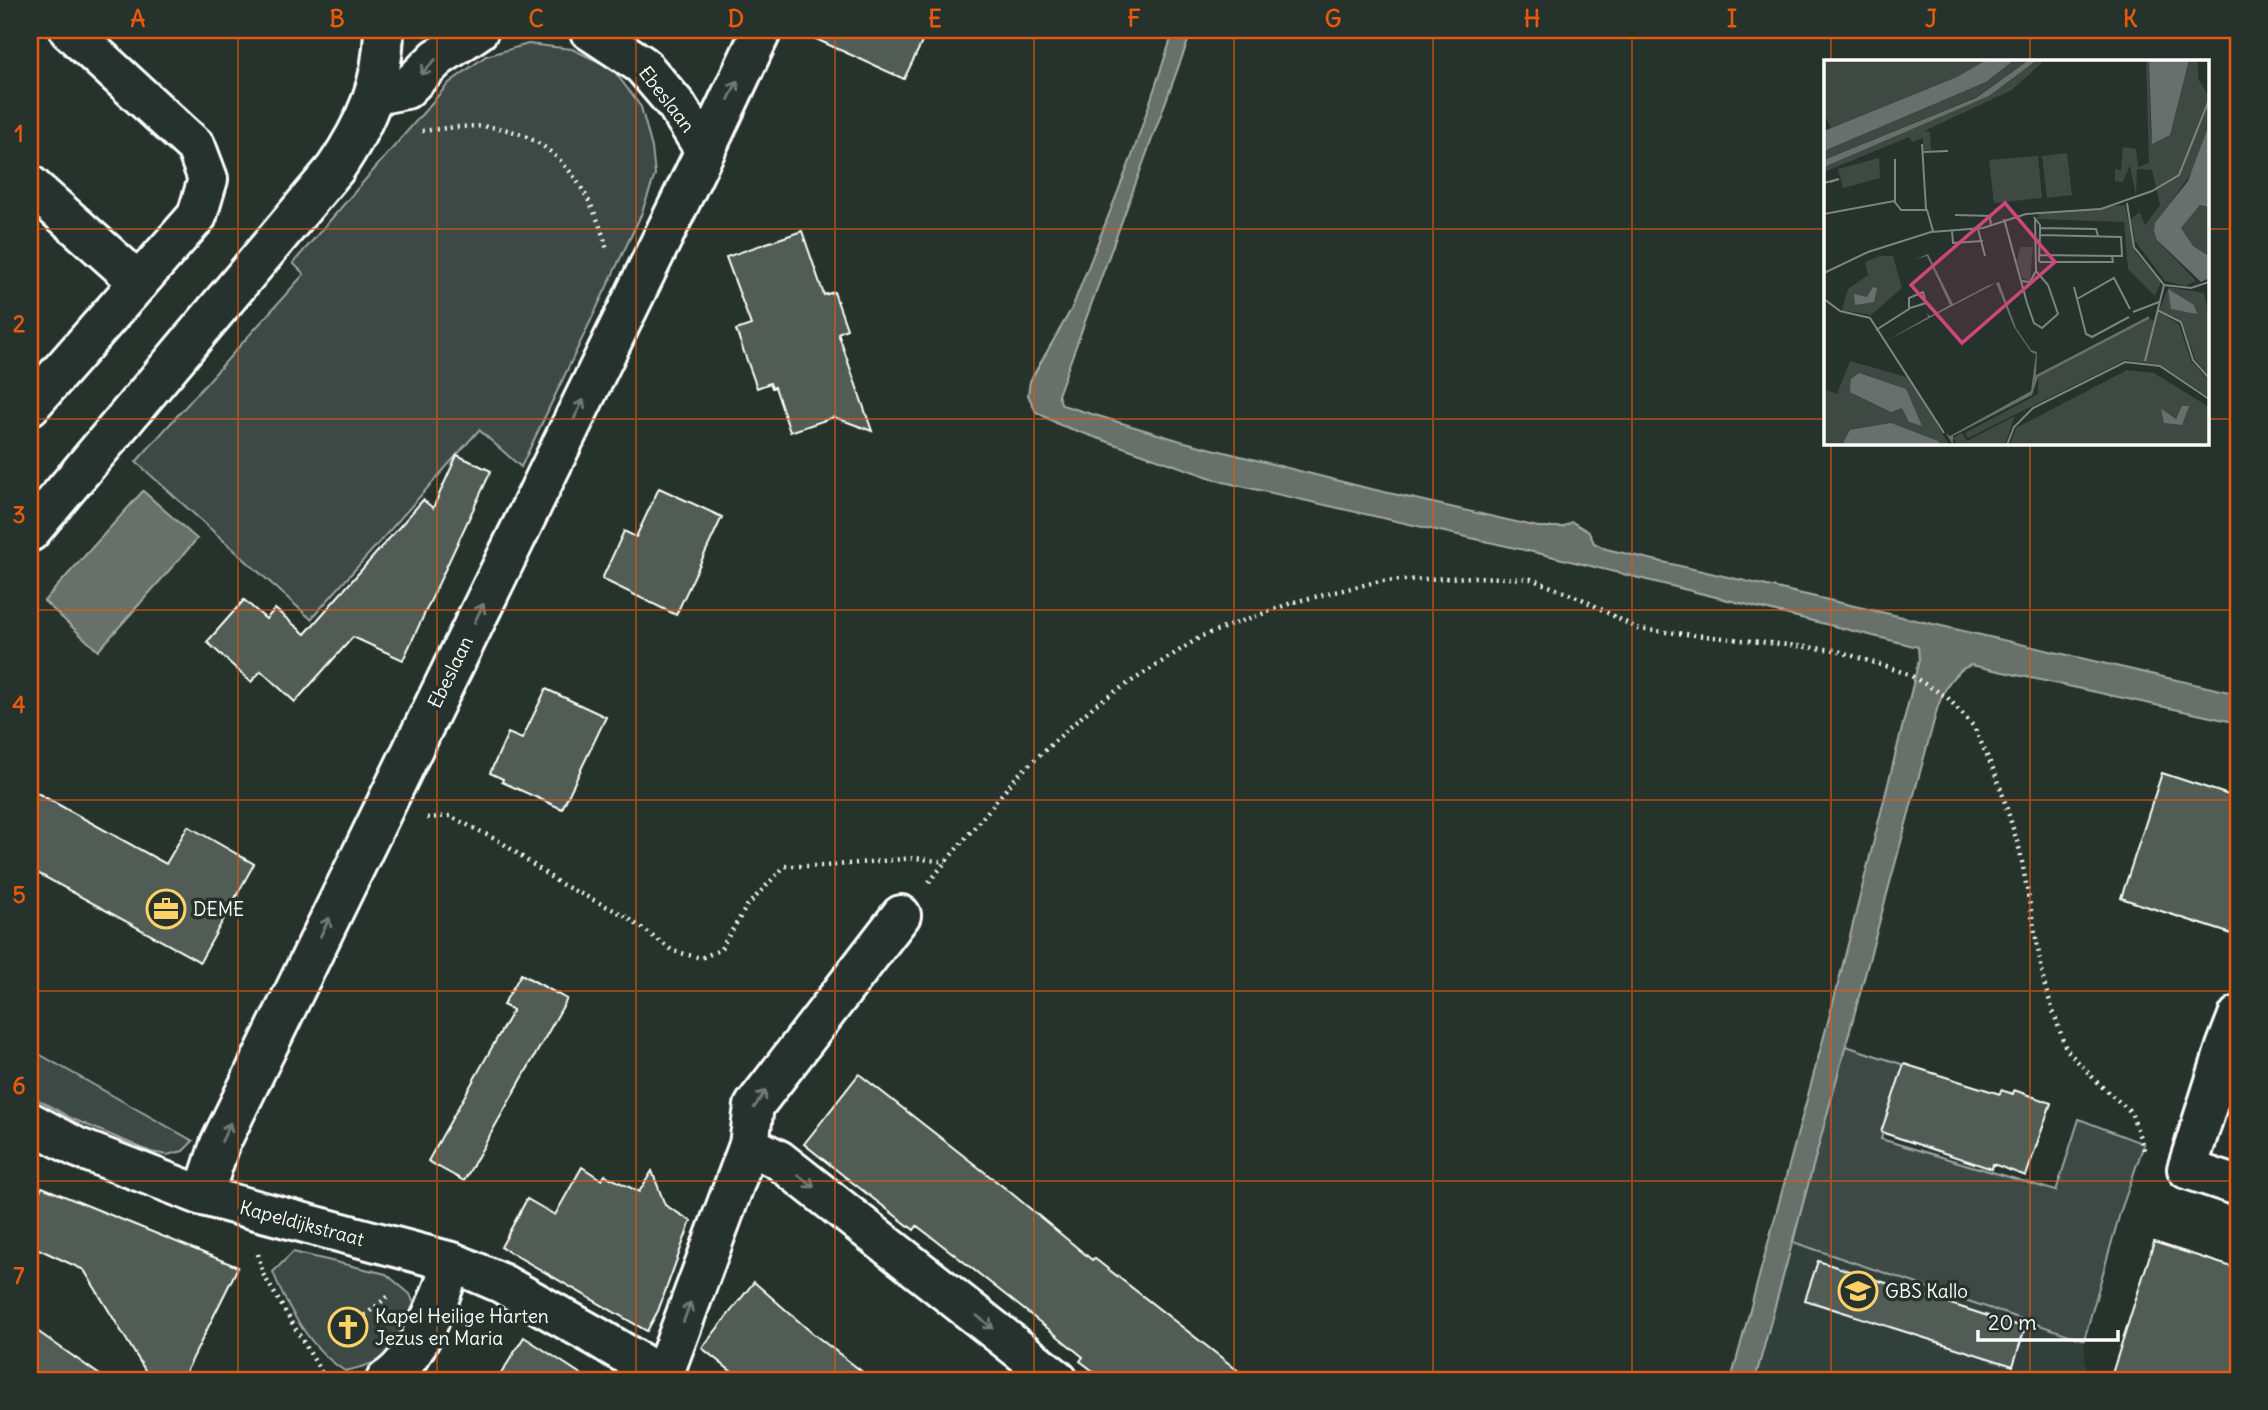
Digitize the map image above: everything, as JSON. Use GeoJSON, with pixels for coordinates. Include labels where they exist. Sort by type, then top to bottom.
{"type":"FeatureCollection","features":[{"type":"Feature","properties":{"kind":"street"},"geometry":{"type":"LineString","coordinates":[[30,407],[198,216],[208,179],[196,147],[69,30]]}},
{"type":"Feature","properties":{"kind":"street"},"geometry":{"type":"LineString","coordinates":[[30,532],[335,169],[357,137],[375,95],[384,30]]}},
{"type":"Feature","properties":{"kind":"street"},"geometry":{"type":"LineString","coordinates":[[375,95],[406,89],[437,58],[479,30]]}},
{"type":"Feature","properties":{"kind":"street","name":"Ebeslaan"},"geometry":{"type":"LineString","coordinates":[[589,30],[642,65],[677,106],[705,151]]}},
{"type":"Feature","properties":{"kind":"street","name":"Ebeslaan"},"geometry":{"type":"LineString","coordinates":[[203,1196],[220,1144],[705,151],[761,30]]}},
{"type":"Feature","properties":{"kind":"street"},"geometry":{"type":"LineString","coordinates":[[30,185],[139,282]]}},
{"type":"Feature","properties":{"kind":"street"},"geometry":{"type":"LineString","coordinates":[[666,1378],[749,1145],[754,1106],[901,915]]}},
{"type":"Feature","properties":{"kind":"street"},"geometry":{"type":"LineString","coordinates":[[2238,1016],[2187,1169],[2238,1186]]}},
{"type":"Feature","properties":{"kind":"street","name":"Kapeldijkstraat"},"geometry":{"type":"LineString","coordinates":[[30,1122],[76,1147],[203,1196],[452,1262],[501,1283],[666,1378]]}},
{"type":"Feature","properties":{"kind":"street"},"geometry":{"type":"LineString","coordinates":[[749,1145],[779,1160],[1058,1380]]}},
{"type":"Feature","properties":{"kind":"street"},"geometry":{"type":"LineString","coordinates":[[386,1380],[395,1374],[423,1333],[439,1303],[452,1262]]}},
{"type":"Feature","properties":{"kind":"path"},"geometry":{"type":"LineString","coordinates":[[357,137],[446,128],[497,128],[532,138],[568,167],[590,200],[607,253]]}},
{"type":"Feature","properties":{"kind":"path"},"geometry":{"type":"LineString","coordinates":[[901,915],[1017,776],[1107,697],[1202,636],[1293,602],[1380,581],[1531,579],[1582,600],[1638,629],[1835,650],[1908,674],[1947,697],[1974,727],[1998,780],[2020,852],[2045,987],[2066,1049],[2099,1084],[2131,1112],[2145,1152],[2187,1169]]}},
{"type":"Feature","properties":{"kind":"path"},"geometry":{"type":"LineString","coordinates":[[382,812],[420,818],[450,816],[501,842],[559,883],[624,915],[673,951],[701,958],[720,950],[747,906],[785,866],[825,866],[915,858],[946,862]]}},
{"type":"Feature","properties":{"kind":"path"},"geometry":{"type":"LineString","coordinates":[[248,1209],[263,1274],[326,1380]]}},
{"type":"Feature","properties":{"kind":"shaded area"},"geometry":{"type":"Polygon","coordinates":[[[1174,30],[1192,30],[1058,395],[1062,405],[1181,441],[1367,488],[1538,527],[1563,527],[1572,522],[1589,532],[1594,543],[1606,549],[2238,694],[2238,723],[1971,665],[1950,681],[1938,706],[1755,1380],[1731,1380],[1837,988],[1919,660],[1918,647],[1546,555],[1223,482],[1060,425],[1036,412],[1028,395],[1030,381],[1072,308],[1132,156],[1174,30]]]}},
{"type":"Feature","properties":{"kind":"shaded area"},"geometry":{"type":"Polygon","coordinates":[[[528,44],[572,49],[612,68],[641,107],[652,148],[655,175],[641,215],[521,467],[479,430],[311,619],[136,462],[304,274],[293,263],[449,83],[486,56],[528,44]]]}},
{"type":"Feature","properties":{"kind":"shaded area"},"geometry":{"type":"Polygon","coordinates":[[[143,491],[197,539],[98,651],[44,601],[143,491]]]}},
{"type":"Feature","properties":{"kind":"shaded area"},"geometry":{"type":"Polygon","coordinates":[[[1843,1045],[1904,1065],[1881,1139],[2056,1191],[2079,1119],[2144,1144],[2120,1213],[2084,1340],[1793,1242],[1843,1045]]]}},
{"type":"Feature","properties":{"kind":"shaded area"},"geometry":{"type":"Polygon","coordinates":[[[30,1049],[193,1141],[183,1151],[167,1155],[151,1152],[73,1119],[30,1095],[30,1049]]]}},
{"type":"Feature","properties":{"kind":"shaded area","name":"GBS Kallo"},"geometry":{"type":"Polygon","coordinates":[[[1793,1242],[2084,1340],[2087,1380],[1752,1380],[1793,1242]]]}},
{"type":"Feature","properties":{"kind":"shaded area"},"geometry":{"type":"Polygon","coordinates":[[[293,1252],[386,1274],[410,1294],[416,1309],[391,1352],[374,1363],[345,1371],[322,1352],[293,1314],[273,1272],[293,1252]]]}},
{"type":"Feature","properties":{"kind":"building"},"geometry":{"type":"Polygon","coordinates":[[[796,30],[928,30],[904,79],[796,30]]]}},
{"type":"Feature","properties":{"kind":"building"},"geometry":{"type":"Polygon","coordinates":[[[802,231],[824,295],[834,292],[847,329],[838,333],[872,431],[834,417],[790,432],[775,387],[772,388],[770,383],[757,388],[736,330],[751,325],[726,257],[802,231]]]}},
{"type":"Feature","properties":{"kind":"building"},"geometry":{"type":"Polygon","coordinates":[[[457,455],[491,471],[403,660],[353,637],[295,702],[261,671],[251,682],[207,642],[244,600],[266,619],[275,609],[305,634],[423,500],[433,508],[457,455]]]}},
{"type":"Feature","properties":{"kind":"building"},"geometry":{"type":"Polygon","coordinates":[[[659,488],[722,517],[676,615],[602,579],[624,531],[636,537],[659,488]]]}},
{"type":"Feature","properties":{"kind":"building"},"geometry":{"type":"Polygon","coordinates":[[[546,689],[606,717],[562,809],[502,782],[503,779],[490,773],[508,733],[522,739],[546,689]]]}},
{"type":"Feature","properties":{"kind":"building"},"geometry":{"type":"Polygon","coordinates":[[[2162,773],[2238,798],[2238,936],[2121,898],[2162,773]]]}},
{"type":"Feature","properties":{"kind":"building","name":"DEME"},"geometry":{"type":"Polygon","coordinates":[[[30,789],[166,864],[188,826],[254,864],[200,962],[30,869],[30,789]]]}},
{"type":"Feature","properties":{"kind":"building"},"geometry":{"type":"Polygon","coordinates":[[[521,974],[567,999],[464,1181],[428,1161],[513,1010],[503,1005],[521,974]]]}},
{"type":"Feature","properties":{"kind":"building"},"geometry":{"type":"Polygon","coordinates":[[[1904,1064],[2000,1094],[2001,1090],[2013,1094],[2014,1090],[2051,1103],[2026,1176],[1993,1164],[1992,1169],[1881,1132],[1904,1064]]]}},
{"type":"Feature","properties":{"kind":"building"},"geometry":{"type":"Polygon","coordinates":[[[859,1074],[1092,1260],[1094,1258],[1250,1380],[1105,1380],[1080,1361],[1083,1357],[950,1251],[917,1226],[914,1230],[804,1144],[859,1074]]]}},
{"type":"Feature","properties":{"kind":"building"},"geometry":{"type":"Polygon","coordinates":[[[582,1167],[602,1180],[605,1175],[639,1192],[652,1171],[665,1205],[691,1221],[658,1311],[647,1331],[501,1247],[527,1199],[555,1215],[582,1167]]]}},
{"type":"Feature","properties":{"kind":"building"},"geometry":{"type":"Polygon","coordinates":[[[42,1187],[238,1267],[182,1380],[151,1380],[84,1270],[30,1245],[30,1209],[42,1187]]]}},
{"type":"Feature","properties":{"kind":"building"},"geometry":{"type":"Polygon","coordinates":[[[2154,1242],[2238,1269],[2238,1380],[2110,1380],[2154,1242]]]}},
{"type":"Feature","properties":{"kind":"building"},"geometry":{"type":"Polygon","coordinates":[[[1818,1261],[2025,1328],[2013,1366],[1805,1300],[1818,1261]]]}},
{"type":"Feature","properties":{"kind":"building"},"geometry":{"type":"Polygon","coordinates":[[[754,1282],[811,1332],[873,1380],[742,1380],[702,1348],[754,1282]]]}},
{"type":"Feature","properties":{"kind":"building"},"geometry":{"type":"Polygon","coordinates":[[[30,1326],[107,1380],[30,1380],[30,1326]]]}},
{"type":"Feature","properties":{"kind":"building"},"geometry":{"type":"Polygon","coordinates":[[[524,1337],[590,1380],[497,1380],[524,1337]]]}},
{"type":"Feature","properties":{"kind":"place","name":"DEME"},"geometry":{"type":"Point","coordinates":[166,909]}},
{"type":"Feature","properties":{"kind":"place","name":"GBS Kallo"},"geometry":{"type":"Point","coordinates":[1858,1291]}},
{"type":"Feature","properties":{"kind":"place","name":"Kapel Heilige Harten Jezus en Maria"},"geometry":{"type":"Point","coordinates":[348,1327]}}]}
